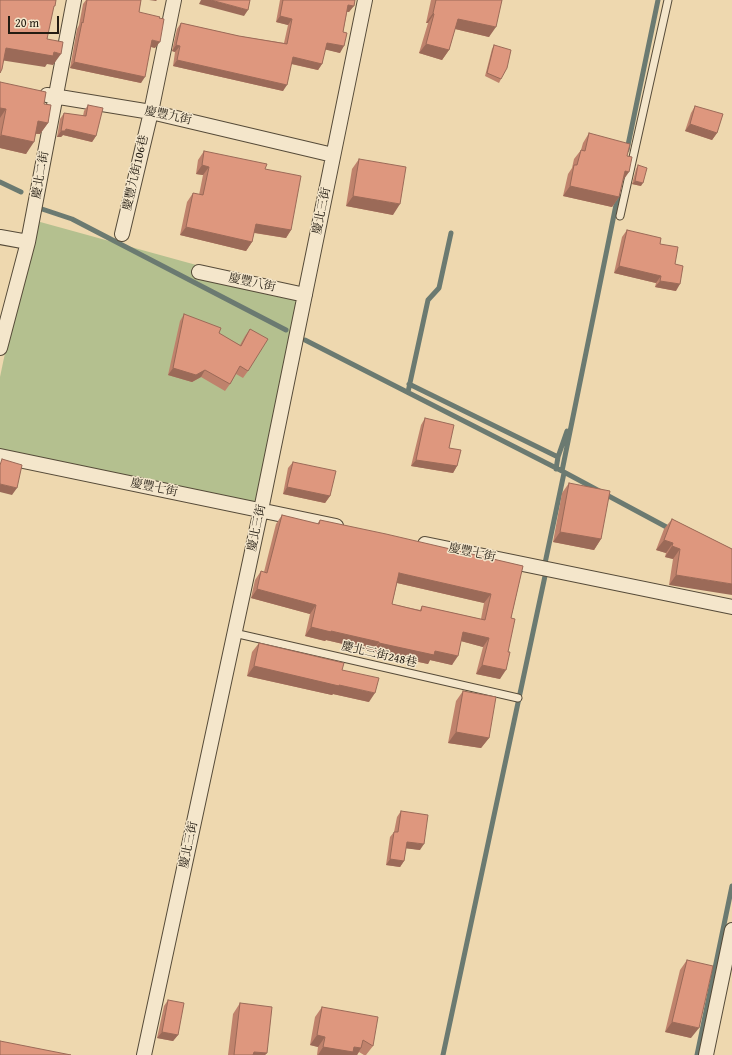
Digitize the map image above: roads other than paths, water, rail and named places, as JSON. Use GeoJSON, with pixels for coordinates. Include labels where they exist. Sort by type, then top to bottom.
{"type":"FeatureCollection","features":[{"type":"Feature","properties":{"kind":"street","name":"慶北二街"},"geometry":{"type":"LineString","coordinates":[[1,342],[28,242],[74,0]]}},
{"type":"Feature","properties":{"kind":"street","name":"慶豐九街106巷"},"geometry":{"type":"LineString","coordinates":[[122,234],[151,112],[174,0]]}},
{"type":"Feature","properties":{"kind":"street","name":"慶北三街"},"geometry":{"type":"LineString","coordinates":[[144,1055],[261,510],[366,0]]}},
{"type":"Feature","properties":{"kind":"street","name":"慶豐九街"},"geometry":{"type":"LineString","coordinates":[[35,93],[151,112],[334,155]]}},
{"type":"Feature","properties":{"kind":"street"},"geometry":{"type":"LineString","coordinates":[[0,237],[28,242]]}},
{"type":"Feature","properties":{"kind":"street","name":"慶豐八街"},"geometry":{"type":"LineString","coordinates":[[199,272],[305,295]]}},
{"type":"Feature","properties":{"kind":"street","name":"慶豐七街"},"geometry":{"type":"LineString","coordinates":[[0,456],[345,527]]}},
{"type":"Feature","properties":{"kind":"street","name":"慶豐七街"},"geometry":{"type":"LineString","coordinates":[[414,542],[732,607]]}},
{"type":"Feature","properties":{"kind":"street"},"geometry":{"type":"LineString","coordinates":[[706,1055],[732,930]]}},
{"type":"Feature","properties":{"kind":"lane"},"geometry":{"type":"LineString","coordinates":[[620,216],[668,0]]}},
{"type":"Feature","properties":{"kind":"lane","name":"慶北三街248巷"},"geometry":{"type":"LineString","coordinates":[[234,634],[518,698]]}},
{"type":"Feature","properties":{"kind":"waterway"},"geometry":{"type":"LineString","coordinates":[[627,150],[658,0]]}},
{"type":"Feature","properties":{"kind":"waterway"},"geometry":{"type":"LineString","coordinates":[[0,182],[21,192]]}},
{"type":"Feature","properties":{"kind":"waterway"},"geometry":{"type":"LineString","coordinates":[[562,471],[618,195]]}},
{"type":"Feature","properties":{"kind":"waterway"},"geometry":{"type":"LineString","coordinates":[[42,209],[72,219],[286,330]]}},
{"type":"Feature","properties":{"kind":"waterway"},"geometry":{"type":"LineString","coordinates":[[408,392],[428,300],[439,288],[451,233]]}},
{"type":"Feature","properties":{"kind":"waterway"},"geometry":{"type":"LineString","coordinates":[[305,340],[562,471],[672,530]]}},
{"type":"Feature","properties":{"kind":"waterway"},"geometry":{"type":"LineString","coordinates":[[409,384],[558,457]]}},
{"type":"Feature","properties":{"kind":"waterway"},"geometry":{"type":"LineString","coordinates":[[556,469],[558,457],[567,431]]}},
{"type":"Feature","properties":{"kind":"waterway"},"geometry":{"type":"LineString","coordinates":[[443,1055],[545,576],[544,568],[564,473]]}},
{"type":"Feature","properties":{"kind":"waterway"},"geometry":{"type":"LineString","coordinates":[[697,1055],[732,886]]}}]}
